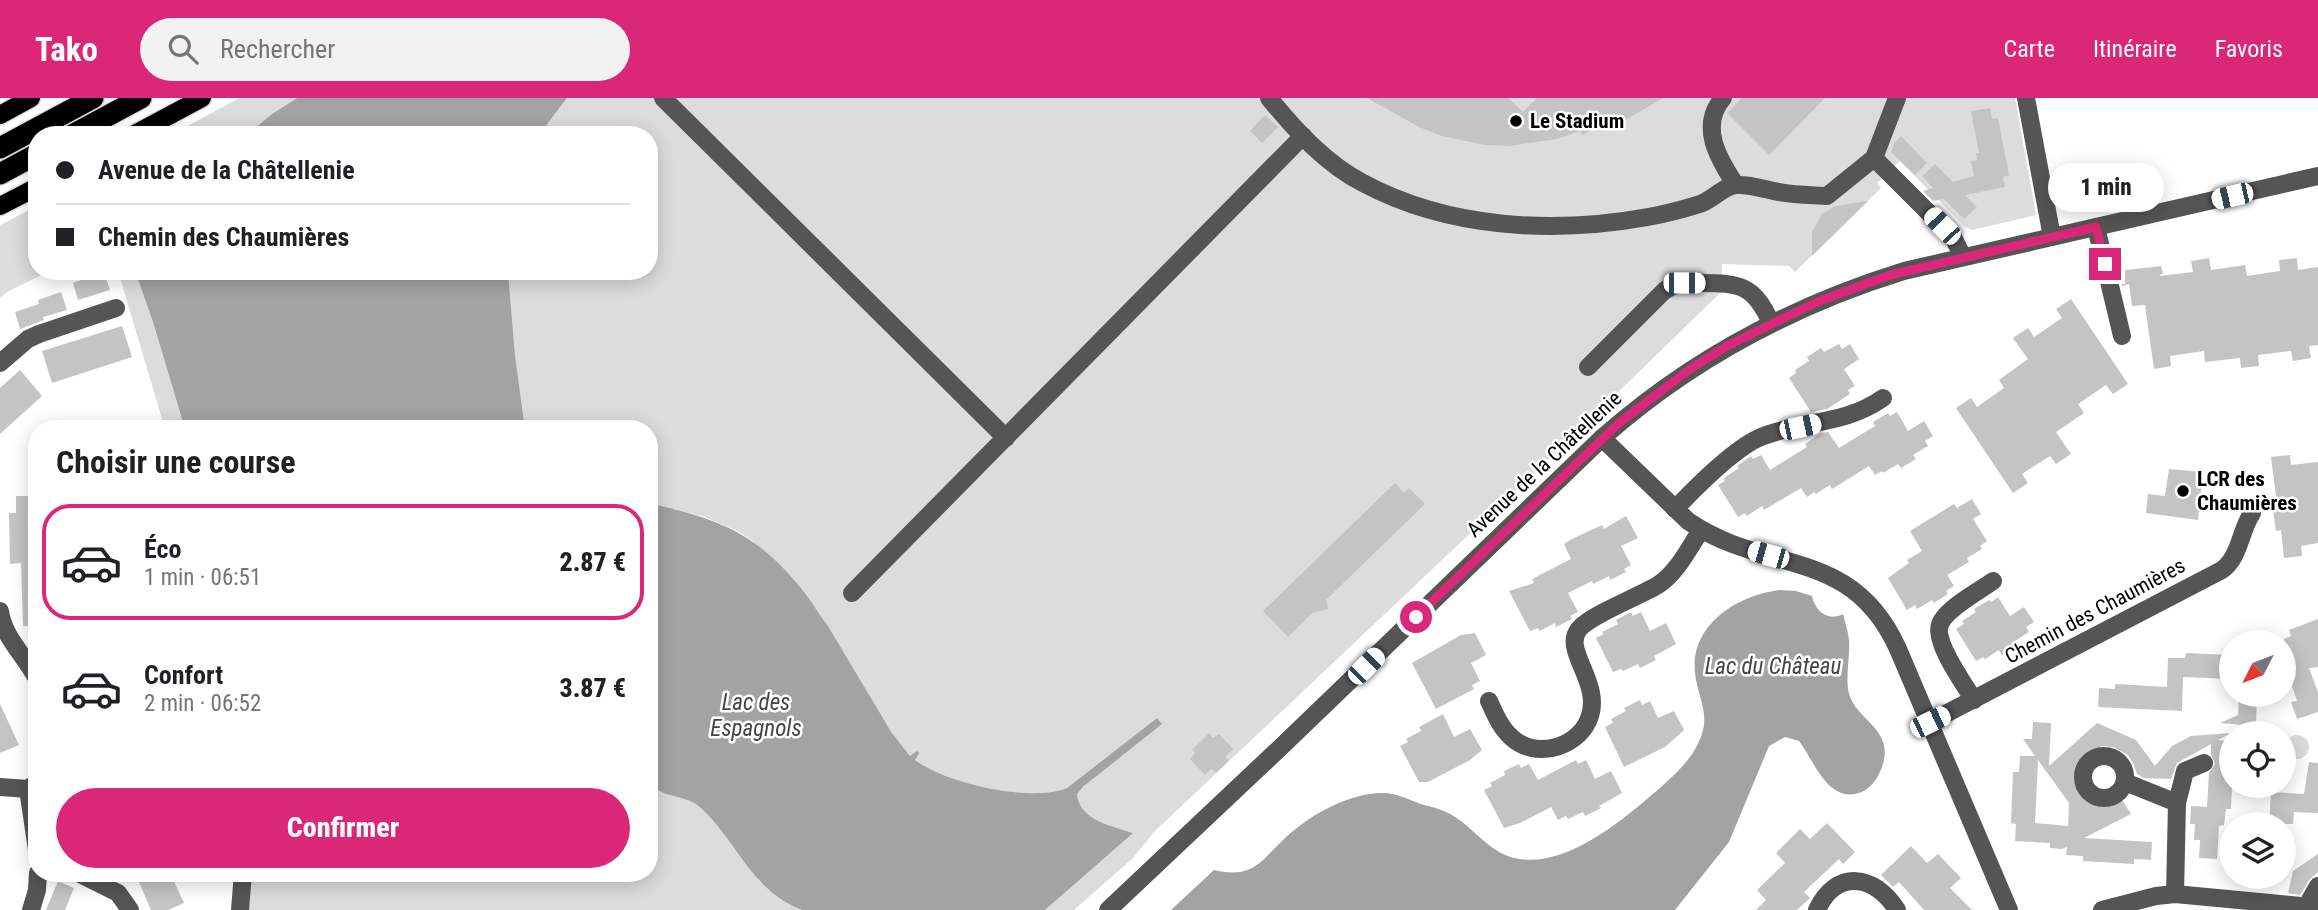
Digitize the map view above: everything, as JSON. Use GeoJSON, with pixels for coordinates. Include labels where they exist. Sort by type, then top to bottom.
{"type":"FeatureCollection","features":[{"type":"Feature","properties":{"kind":"highway"},"geometry":{"type":"LineString","coordinates":[[41,126],[93,98]]}},
{"type":"Feature","properties":{"kind":"highway"},"geometry":{"type":"LineString","coordinates":[[89,126],[141,98]]}},
{"type":"Feature","properties":{"kind":"highway"},"geometry":{"type":"LineString","coordinates":[[0,148],[28,133]]}},
{"type":"Feature","properties":{"kind":"highway"},"geometry":{"type":"LineString","coordinates":[[0,174],[28,159]]}},
{"type":"Feature","properties":{"kind":"main road"},"geometry":{"type":"LineString","coordinates":[[0,115],[32,98]]}},
{"type":"Feature","properties":{"kind":"main road"},"geometry":{"type":"LineString","coordinates":[[150,126],[202,98]]}},
{"type":"Feature","properties":{"kind":"main road"},"geometry":{"type":"LineString","coordinates":[[0,206],[28,192]]}},
{"type":"Feature","properties":{"kind":"street"},"geometry":{"type":"LineString","coordinates":[[663,98],[1006,438]]}},
{"type":"Feature","properties":{"kind":"street"},"geometry":{"type":"LineString","coordinates":[[1269,98],[1328,159],[1362,183],[1423,210],[1466,219],[1518,225],[1580,225],[1649,217],[1702,203],[1735,184],[1784,193],[1827,196],[1874,158],[1897,98]]}},
{"type":"Feature","properties":{"kind":"street"},"geometry":{"type":"LineString","coordinates":[[1723,98],[1712,117],[1712,132],[1717,155],[1735,184]]}},
{"type":"Feature","properties":{"kind":"street"},"geometry":{"type":"LineString","coordinates":[[2026,98],[2052,237]]}},
{"type":"Feature","properties":{"kind":"street"},"geometry":{"type":"LineString","coordinates":[[852,593],[1303,136]]}},
{"type":"Feature","properties":{"kind":"street"},"geometry":{"type":"LineString","coordinates":[[1874,158],[1953,237],[1963,257]]}},
{"type":"Feature","properties":{"kind":"street","name":"Avenue de la Châtellenie"},"geometry":{"type":"LineString","coordinates":[[1108,910],[1294,736],[1602,438],[1640,406],[1702,362],[1771,323],[1868,282],[1963,257],[2318,176]]}},
{"type":"Feature","properties":{"kind":"street"},"geometry":{"type":"LineString","coordinates":[[2096,227],[2122,336]]}},
{"type":"Feature","properties":{"kind":"street"},"geometry":{"type":"LineString","coordinates":[[1588,367],[1664,291],[1679,284],[1729,282],[1740,285],[1760,302],[1771,323]]}},
{"type":"Feature","properties":{"kind":"street"},"geometry":{"type":"LineString","coordinates":[[0,363],[22,344],[39,334],[116,308]]}},
{"type":"Feature","properties":{"kind":"street"},"geometry":{"type":"LineString","coordinates":[[1675,509],[1735,453],[1751,442],[1777,431],[1855,414],[1883,398]]}},
{"type":"Feature","properties":{"kind":"street"},"geometry":{"type":"LineString","coordinates":[[1602,438],[1675,509],[1701,530],[1727,543],[1824,572],[1851,587],[1873,607],[1890,632],[2009,910]]}},
{"type":"Feature","properties":{"kind":"street","name":"Chemin des Chaumières"},"geometry":{"type":"LineString","coordinates":[[1930,722],[2222,570],[2236,552],[2252,513]]}},
{"type":"Feature","properties":{"kind":"street"},"geometry":{"type":"LineString","coordinates":[[1489,701],[1504,730],[1525,747],[1538,750],[1552,748],[1576,736],[1588,721],[1593,700],[1591,687],[1574,645],[1576,633],[1588,622],[1666,579],[1701,530]]}},
{"type":"Feature","properties":{"kind":"street"},"geometry":{"type":"LineString","coordinates":[[1974,700],[1940,640],[1938,628],[1950,611],[1993,581]]}},
{"type":"Feature","properties":{"kind":"street"},"geometry":{"type":"LineString","coordinates":[[0,611],[7,635],[28,663]]}},
{"type":"Feature","properties":{"kind":"street"},"geometry":{"type":"LineString","coordinates":[[2175,894],[2176,803],[2185,771],[2204,763]]}},
{"type":"Feature","properties":{"kind":"street"},"geometry":{"type":"LineString","coordinates":[[2125,782],[2176,803]]}},
{"type":"Feature","properties":{"kind":"street"},"geometry":{"type":"LineString","coordinates":[[0,787],[28,785]]}},
{"type":"Feature","properties":{"kind":"street"},"geometry":{"type":"LineString","coordinates":[[1817,910],[1826,894],[1833,888],[1851,881],[1860,881],[1877,888],[1897,910]]}},
{"type":"Feature","properties":{"kind":"street"},"geometry":{"type":"LineString","coordinates":[[31,910],[37,882]]}},
{"type":"Feature","properties":{"kind":"street"},"geometry":{"type":"LineString","coordinates":[[96,882],[118,893],[130,910]]}},
{"type":"Feature","properties":{"kind":"street"},"geometry":{"type":"LineString","coordinates":[[240,910],[242,882]]}},
{"type":"Feature","properties":{"kind":"street"},"geometry":{"type":"LineString","coordinates":[[2113,909],[2156,896],[2175,894],[2270,906],[2311,908],[2312,894],[2318,886]]}},
{"type":"Feature","properties":{"kind":"shaded area"},"geometry":{"type":"Polygon","coordinates":[[[239,98],[297,98],[258,126],[188,126],[239,98]]]}},
{"type":"Feature","properties":{"kind":"shaded area","name":"Le Stadium"},"geometry":{"type":"Polygon","coordinates":[[[567,98],[2015,98],[2036,215],[1972,230],[1965,227],[1900,161],[1877,183],[1881,188],[1795,272],[1789,266],[1722,264],[1721,292],[1570,439],[1154,832],[1133,858],[1074,910],[1045,910],[1132,833],[1090,816],[1079,803],[1077,794],[1161,723],[1157,718],[1067,788],[1051,792],[1011,792],[989,788],[967,783],[929,768],[915,760],[917,752],[910,756],[896,739],[816,609],[752,540],[705,517],[658,505],[658,420],[524,420],[509,280],[658,280],[658,126],[546,126],[567,98]]]}},
{"type":"Feature","properties":{"kind":"shaded area"},"geometry":{"type":"Polygon","coordinates":[[[28,211],[28,280],[32,280],[0,298],[0,225],[28,211]]]}},
{"type":"Feature","properties":{"kind":"shaded area"},"geometry":{"type":"Polygon","coordinates":[[[121,280],[138,280],[182,420],[162,420],[121,280]]]}},
{"type":"Feature","properties":{"kind":"shaded area"},"geometry":{"type":"Polygon","coordinates":[[[2296,735],[2308,743],[2305,755],[2296,759],[2296,735]]]}},
{"type":"Feature","properties":{"kind":"shaded area"},"geometry":{"type":"Polygon","coordinates":[[[658,789],[689,800],[701,808],[757,878],[784,902],[802,910],[238,910],[240,882],[658,882],[658,789]]]}},
{"type":"Feature","properties":{"kind":"water"},"geometry":{"type":"Polygon","coordinates":[[[297,98],[567,98],[546,126],[258,126],[297,98]]]}},
{"type":"Feature","properties":{"kind":"water"},"geometry":{"type":"Polygon","coordinates":[[[138,280],[509,280],[524,420],[182,420],[138,280]]]}},
{"type":"Feature","properties":{"kind":"water","name":"Lac des Espagnols"},"geometry":{"type":"Polygon","coordinates":[[[658,505],[697,516],[736,531],[770,555],[810,600],[892,733],[910,756],[917,751],[919,753],[915,760],[947,776],[1011,792],[1051,792],[1067,788],[1157,718],[1162,724],[1077,794],[1079,803],[1090,816],[1133,833],[1045,910],[802,910],[784,902],[757,878],[701,808],[688,800],[658,790],[658,505]]]}},
{"type":"Feature","properties":{"kind":"water","name":"Lac du Château"},"geometry":{"type":"Polygon","coordinates":[[[1780,590],[1812,596],[1819,610],[1827,616],[1843,614],[1849,640],[1848,689],[1858,710],[1880,735],[1884,758],[1879,774],[1863,791],[1845,794],[1828,784],[1821,776],[1799,741],[1785,737],[1769,746],[1729,842],[1675,910],[1171,910],[1214,870],[1241,872],[1250,869],[1315,815],[1340,802],[1367,795],[1380,793],[1401,796],[1443,811],[1461,821],[1501,853],[1520,859],[1559,855],[1579,847],[1616,824],[1647,799],[1681,768],[1694,750],[1704,723],[1695,673],[1695,656],[1708,627],[1719,615],[1748,598],[1780,590]]]}},
{"type":"Feature","properties":{"kind":"building","name":"Le Stadium"},"geometry":{"type":"Polygon","coordinates":[[[1367,98],[1508,98],[1523,112],[1537,98],[1663,98],[1610,129],[1609,127],[1602,130],[1600,126],[1582,135],[1580,131],[1557,139],[1509,146],[1485,145],[1442,136],[1419,127],[1367,98]]]}},
{"type":"Feature","properties":{"kind":"building"},"geometry":{"type":"Polygon","coordinates":[[[1742,98],[1825,98],[1769,155],[1727,113],[1742,98]]]}},
{"type":"Feature","properties":{"kind":"building"},"geometry":{"type":"Polygon","coordinates":[[[1990,108],[1992,119],[1998,118],[2009,175],[2003,177],[2005,187],[1965,195],[1977,207],[1964,219],[1944,199],[1933,201],[1923,191],[1933,188],[1922,176],[1935,164],[1953,182],[1974,176],[1971,161],[1977,160],[1976,153],[1979,153],[1971,111],[1990,108]]]}},
{"type":"Feature","properties":{"kind":"building"},"geometry":{"type":"Polygon","coordinates":[[[1265,115],[1278,127],[1262,143],[1250,131],[1265,115]]]}},
{"type":"Feature","properties":{"kind":"building"},"geometry":{"type":"Polygon","coordinates":[[[1901,136],[1927,163],[1915,175],[1891,152],[1894,143],[1901,136]]]}},
{"type":"Feature","properties":{"kind":"building"},"geometry":{"type":"Polygon","coordinates":[[[1868,201],[1812,256],[1812,232],[1822,214],[1835,206],[1868,201]]]}},
{"type":"Feature","properties":{"kind":"building"},"geometry":{"type":"Polygon","coordinates":[[[2209,258],[2211,270],[2245,265],[2247,276],[2280,271],[2279,260],[2297,258],[2298,270],[2318,267],[2318,345],[2309,346],[2311,358],[2293,361],[2291,351],[2258,355],[2259,366],[2241,368],[2240,358],[2205,362],[2204,351],[2170,356],[2171,366],[2154,369],[2145,305],[2132,306],[2129,284],[2122,286],[2118,271],[2161,266],[2163,273],[2159,276],[2193,272],[2191,261],[2209,258]]]}},
{"type":"Feature","properties":{"kind":"building"},"geometry":{"type":"Polygon","coordinates":[[[81,280],[107,280],[110,290],[78,300],[73,283],[81,280]]]}},
{"type":"Feature","properties":{"kind":"building"},"geometry":{"type":"Polygon","coordinates":[[[61,292],[67,310],[43,317],[44,320],[20,329],[15,312],[39,304],[38,300],[61,292]]]}},
{"type":"Feature","properties":{"kind":"building"},"geometry":{"type":"Polygon","coordinates":[[[2071,299],[2128,384],[2113,394],[2106,385],[2078,404],[2084,413],[2056,432],[2071,454],[2056,464],[2050,456],[2022,474],[2028,483],[2013,493],[1956,408],[1971,398],[1977,407],[2004,388],[1999,380],[2028,359],[2013,338],[2028,328],[2034,337],[2062,318],[2056,309],[2071,299]]]}},
{"type":"Feature","properties":{"kind":"building"},"geometry":{"type":"Polygon","coordinates":[[[122,326],[132,357],[52,383],[42,351],[122,326]]]}},
{"type":"Feature","properties":{"kind":"building"},"geometry":{"type":"Polygon","coordinates":[[[1839,344],[1842,349],[1850,344],[1859,359],[1844,369],[1855,386],[1848,390],[1850,394],[1827,409],[1811,412],[1789,378],[1796,373],[1795,370],[1809,361],[1807,357],[1821,348],[1824,352],[1839,344]]]}},
{"type":"Feature","properties":{"kind":"building"},"geometry":{"type":"Polygon","coordinates":[[[20,370],[42,396],[0,434],[0,388],[20,370]]]}},
{"type":"Feature","properties":{"kind":"building"},"geometry":{"type":"Polygon","coordinates":[[[1897,412],[1908,431],[1924,421],[1933,436],[1925,441],[1928,446],[1913,455],[1916,459],[1901,468],[1898,464],[1875,475],[1869,466],[1832,489],[1830,485],[1807,497],[1801,488],[1764,510],[1762,506],[1747,516],[1745,513],[1738,517],[1718,485],[1751,456],[1753,459],[1761,455],[1770,470],[1807,447],[1805,444],[1821,433],[1828,432],[1839,448],[1875,426],[1873,422],[1888,413],[1890,416],[1897,412]]]}},
{"type":"Feature","properties":{"kind":"building"},"geometry":{"type":"Polygon","coordinates":[[[2290,455],[2291,465],[2318,462],[2318,543],[2301,546],[2302,556],[2284,558],[2281,530],[2276,531],[2272,504],[2277,504],[2271,457],[2290,455]]]}},
{"type":"Feature","properties":{"kind":"building","name":"LCR des Chaumières"},"geometry":{"type":"Polygon","coordinates":[[[2169,469],[2203,472],[2198,520],[2146,513],[2148,494],[2165,496],[2169,469]]]}},
{"type":"Feature","properties":{"kind":"building"},"geometry":{"type":"Polygon","coordinates":[[[1395,483],[1404,493],[1409,488],[1425,504],[1326,600],[1328,609],[1312,613],[1288,637],[1263,611],[1395,483]]]}},
{"type":"Feature","properties":{"kind":"building"},"geometry":{"type":"Polygon","coordinates":[[[16,496],[28,496],[28,626],[23,626],[21,563],[10,564],[9,513],[16,513],[16,496]]]}},
{"type":"Feature","properties":{"kind":"building"},"geometry":{"type":"Polygon","coordinates":[[[1972,499],[1981,514],[1973,519],[1987,541],[1980,546],[1982,549],[1967,558],[1969,562],[1947,575],[1954,586],[1946,591],[1948,594],[1934,603],[1932,600],[1917,609],[1915,605],[1907,610],[1888,578],[1909,563],[1907,560],[1922,551],[1910,531],[1954,504],[1957,508],[1972,499]]]}},
{"type":"Feature","properties":{"kind":"building"},"geometry":{"type":"Polygon","coordinates":[[[1626,516],[1638,538],[1621,546],[1631,565],[1624,569],[1626,572],[1610,580],[1609,576],[1593,584],[1592,581],[1568,593],[1578,612],[1570,616],[1572,619],[1556,627],[1555,623],[1540,631],[1538,628],[1530,631],[1509,591],[1534,583],[1532,579],[1571,559],[1564,544],[1602,525],[1604,529],[1626,516]]]}},
{"type":"Feature","properties":{"kind":"building"},"geometry":{"type":"Polygon","coordinates":[[[1998,597],[2010,616],[2024,607],[2034,622],[2026,627],[2029,632],[2015,641],[2018,645],[2002,655],[1999,650],[1976,661],[1956,629],[1964,624],[1962,621],[1976,612],[1974,609],[1998,597]]]}},
{"type":"Feature","properties":{"kind":"building"},"geometry":{"type":"Polygon","coordinates":[[[1631,612],[1633,616],[1641,612],[1650,631],[1666,623],[1676,644],[1654,656],[1656,660],[1640,668],[1638,664],[1613,672],[1596,638],[1618,624],[1616,620],[1631,612]]]}},
{"type":"Feature","properties":{"kind":"building"},"geometry":{"type":"Polygon","coordinates":[[[2318,619],[2318,667],[2309,668],[2318,692],[2318,712],[2297,719],[2293,707],[2296,707],[2297,701],[2296,630],[2289,630],[2318,619]]]}},
{"type":"Feature","properties":{"kind":"building"},"geometry":{"type":"Polygon","coordinates":[[[1475,633],[1486,655],[1471,663],[1480,681],[1472,685],[1474,689],[1436,709],[1412,663],[1461,635],[1475,633]]]}},
{"type":"Feature","properties":{"kind":"building"},"geometry":{"type":"Polygon","coordinates":[[[2186,653],[2219,654],[2219,678],[2183,677],[2182,711],[2098,707],[2099,688],[2115,689],[2115,684],[2167,687],[2168,658],[2185,658],[2186,653]]]}},
{"type":"Feature","properties":{"kind":"building"},"geometry":{"type":"Polygon","coordinates":[[[1640,700],[1642,705],[1650,701],[1658,718],[1674,711],[1684,730],[1665,747],[1624,767],[1605,727],[1613,723],[1611,719],[1626,711],[1624,708],[1640,700]]]}},
{"type":"Feature","properties":{"kind":"building"},"geometry":{"type":"Polygon","coordinates":[[[0,704],[19,745],[0,753],[0,704]]]}},
{"type":"Feature","properties":{"kind":"building"},"geometry":{"type":"Polygon","coordinates":[[[2238,707],[2257,707],[2256,721],[2224,721],[2238,715],[2238,707]]]}},
{"type":"Feature","properties":{"kind":"building"},"geometry":{"type":"Polygon","coordinates":[[[1443,714],[1454,737],[1470,729],[1482,750],[1470,760],[1428,782],[1419,782],[1400,746],[1408,742],[1406,739],[1421,731],[1419,727],[1443,714]]]}},
{"type":"Feature","properties":{"kind":"building"},"geometry":{"type":"Polygon","coordinates":[[[2033,722],[2051,723],[2049,766],[2097,723],[2136,740],[2155,766],[2172,746],[2191,736],[2219,734],[2219,798],[2231,798],[2231,809],[2219,812],[2217,859],[2199,858],[2200,840],[2194,840],[2195,824],[2190,824],[2191,806],[2207,807],[2209,773],[2215,764],[2211,744],[2177,763],[2171,779],[2144,778],[2137,774],[2128,755],[2113,747],[2102,746],[2091,751],[2080,762],[2077,787],[2084,795],[2103,805],[2122,800],[2131,814],[2084,838],[2152,842],[2151,860],[2134,859],[2134,864],[2083,861],[2083,856],[2066,855],[2067,847],[2050,848],[2050,843],[2015,841],[2016,824],[2011,823],[2013,772],[2019,772],[2020,756],[2035,756],[2023,739],[2032,739],[2033,722]],[[2038,760],[2035,823],[2068,826],[2069,803],[2038,760]]]}},
{"type":"Feature","properties":{"kind":"building"},"geometry":{"type":"Polygon","coordinates":[[[1209,733],[1213,738],[1219,734],[1233,749],[1225,757],[1229,760],[1216,773],[1211,769],[1205,775],[1190,759],[1195,753],[1192,750],[1209,733]]]}},
{"type":"Feature","properties":{"kind":"building"},"geometry":{"type":"Polygon","coordinates":[[[1576,760],[1578,764],[1586,760],[1595,779],[1611,771],[1622,793],[1585,816],[1583,812],[1558,820],[1551,807],[1504,828],[1484,790],[1492,786],[1490,783],[1505,775],[1504,771],[1519,764],[1521,768],[1529,764],[1538,780],[1576,760]]]}},
{"type":"Feature","properties":{"kind":"building"},"geometry":{"type":"Polygon","coordinates":[[[2309,762],[2318,763],[2318,813],[2270,812],[2271,798],[2296,798],[2296,794],[2304,794],[2309,762]]]}},
{"type":"Feature","properties":{"kind":"building"},"geometry":{"type":"Polygon","coordinates":[[[1827,823],[1855,852],[1843,864],[1839,859],[1804,892],[1810,898],[1797,910],[1756,910],[1766,900],[1757,890],[1785,863],[1776,853],[1800,829],[1810,839],[1827,823]]]}},
{"type":"Feature","properties":{"kind":"building"},"geometry":{"type":"Polygon","coordinates":[[[1911,846],[1927,863],[1938,854],[1961,878],[1950,888],[1972,910],[1924,910],[1899,882],[1893,887],[1881,875],[1911,846]]]}},
{"type":"Feature","properties":{"kind":"building"},"geometry":{"type":"Polygon","coordinates":[[[2318,854],[2318,872],[2309,880],[2300,895],[2288,893],[2289,889],[2296,889],[2296,869],[2318,854]]]}},
{"type":"Feature","properties":{"kind":"building"},"geometry":{"type":"Polygon","coordinates":[[[58,882],[74,888],[65,910],[46,910],[58,882]]]}},
{"type":"Feature","properties":{"kind":"building"},"geometry":{"type":"Polygon","coordinates":[[[139,882],[174,882],[184,903],[168,910],[151,910],[139,882]]]}},
{"type":"Feature","properties":{"kind":"place","name":"Le Stadium"},"geometry":{"type":"Point","coordinates":[1516,121]}},
{"type":"Feature","properties":{"kind":"place","name":"LCR des Chaumières"},"geometry":{"type":"Point","coordinates":[2183,491]}},
{"type":"Feature","properties":{"kind":"route"},"geometry":{"type":"LineString","coordinates":[[1416,617],[1631,413],[1702,362],[1741,338],[1831,296],[1904,271],[2096,227],[2105,264]]}}]}
